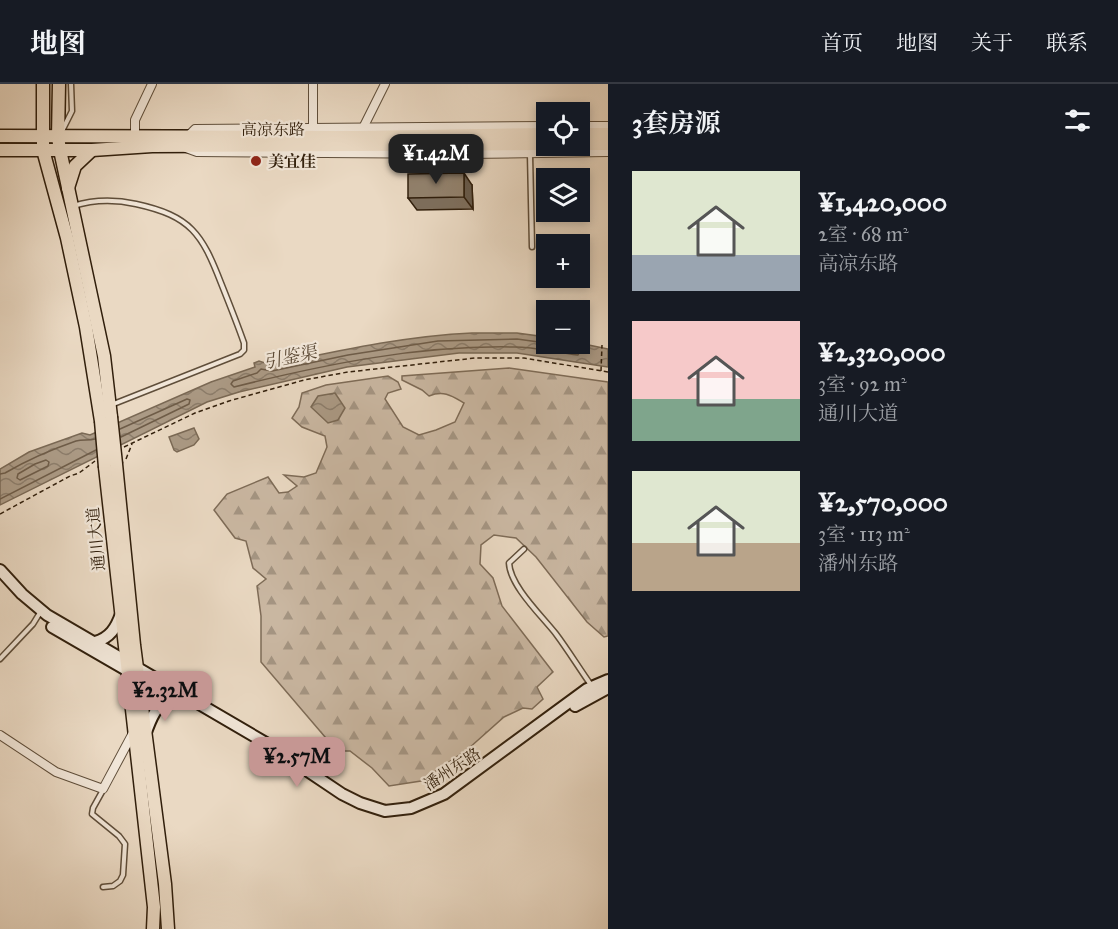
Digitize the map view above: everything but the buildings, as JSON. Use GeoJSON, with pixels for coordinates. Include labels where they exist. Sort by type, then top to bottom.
{"type":"FeatureCollection","features":[{"type":"Feature","properties":{"kind":"main road","name":"通川大道"},"geometry":{"type":"LineString","coordinates":[[43,84],[43,150],[68,238],[105,413]]}},
{"type":"Feature","properties":{"kind":"main road","name":"通川大道"},"geometry":{"type":"LineString","coordinates":[[59,84],[58,137],[60,150],[104,356],[105,413],[139,734],[171,928]]}},
{"type":"Feature","properties":{"kind":"main road","name":"高凉东路"},"geometry":{"type":"LineString","coordinates":[[184,141],[269,149],[326,149],[360,141],[456,132],[536,133]]}},
{"type":"Feature","properties":{"kind":"main road","name":"高凉东路"},"geometry":{"type":"LineString","coordinates":[[0,150],[93,150],[152,141],[313,133],[360,141],[530,149],[536,147]]}},
{"type":"Feature","properties":{"kind":"main road"},"geometry":{"type":"LineString","coordinates":[[590,134],[608,134]]}},
{"type":"Feature","properties":{"kind":"main road","name":"高凉东路"},"geometry":{"type":"LineString","coordinates":[[0,136],[135,136],[152,141]]}},
{"type":"Feature","properties":{"kind":"main road"},"geometry":{"type":"LineString","coordinates":[[590,144],[608,144]]}},
{"type":"Feature","properties":{"kind":"main road"},"geometry":{"type":"LineString","coordinates":[[68,189],[75,166],[93,150]]}},
{"type":"Feature","properties":{"kind":"main road","name":"通川大道"},"geometry":{"type":"LineString","coordinates":[[111,464],[121,614],[132,669]]}},
{"type":"Feature","properties":{"kind":"main road","name":"潘州东路"},"geometry":{"type":"LineString","coordinates":[[0,570],[39,614],[95,642],[172,696],[249,741],[350,805],[364,813],[387,818],[420,813],[441,803],[594,690],[608,688]]}},
{"type":"Feature","properties":{"kind":"main road","name":"潘州东路"},"geometry":{"type":"LineString","coordinates":[[0,582],[39,614],[132,669],[266,743],[342,794],[385,811],[425,804],[444,794],[608,680]]}},
{"type":"Feature","properties":{"kind":"main road"},"geometry":{"type":"LineString","coordinates":[[95,642],[108,637],[113,632],[121,614]]}},
{"type":"Feature","properties":{"kind":"main road"},"geometry":{"type":"LineString","coordinates":[[139,734],[156,709],[172,696]]}},
{"type":"Feature","properties":{"kind":"main road","name":"通川大道"},"geometry":{"type":"LineString","coordinates":[[142,755],[154,907],[153,929]]}},
{"type":"Feature","properties":{"kind":"street"},"geometry":{"type":"LineString","coordinates":[[135,136],[135,120],[152,84]]}},
{"type":"Feature","properties":{"kind":"street"},"geometry":{"type":"LineString","coordinates":[[313,84],[313,133]]}},
{"type":"Feature","properties":{"kind":"street"},"geometry":{"type":"LineString","coordinates":[[360,141],[385,84]]}},
{"type":"Feature","properties":{"kind":"street"},"geometry":{"type":"LineString","coordinates":[[590,126],[608,126]]}},
{"type":"Feature","properties":{"kind":"street"},"geometry":{"type":"LineString","coordinates":[[508,131],[536,127]]}},
{"type":"Feature","properties":{"kind":"street"},"geometry":{"type":"LineString","coordinates":[[530,149],[608,152]]}},
{"type":"Feature","properties":{"kind":"street"},"geometry":{"type":"LineString","coordinates":[[0,735],[56,772],[103,789],[139,734]]}},
{"type":"Feature","properties":{"kind":"lane"},"geometry":{"type":"LineString","coordinates":[[58,137],[70,116],[71,84]]}},
{"type":"Feature","properties":{"kind":"lane"},"geometry":{"type":"LineString","coordinates":[[530,149],[532,247]]}},
{"type":"Feature","properties":{"kind":"lane"},"geometry":{"type":"LineString","coordinates":[[72,206],[98,200],[130,203],[150,207],[186,224],[204,243],[244,343],[244,350],[240,354],[105,413]]}},
{"type":"Feature","properties":{"kind":"lane"},"geometry":{"type":"LineString","coordinates":[[524,549],[509,563],[511,572],[518,586],[556,633],[594,690]]}},
{"type":"Feature","properties":{"kind":"lane"},"geometry":{"type":"LineString","coordinates":[[0,659],[39,614]]}},
{"type":"Feature","properties":{"kind":"lane"},"geometry":{"type":"LineString","coordinates":[[103,789],[92,814],[119,836],[126,848],[123,875],[120,881],[113,886],[103,886]]}},
{"type":"Feature","properties":{"kind":"path"},"geometry":{"type":"LineString","coordinates":[[601,372],[602,345]]}},
{"type":"Feature","properties":{"kind":"path"},"geometry":{"type":"LineString","coordinates":[[120,449],[195,413],[229,400],[304,380],[348,372],[476,358],[524,358],[608,372]]}},
{"type":"Feature","properties":{"kind":"path"},"geometry":{"type":"LineString","coordinates":[[0,514],[70,476],[75,476],[92,462],[111,464],[133,443]]}},
{"type":"Feature","properties":{"kind":"green space"},"geometry":{"type":"Polygon","coordinates":[[[509,368],[608,382],[608,636],[604,637],[587,622],[536,557],[516,538],[494,535],[481,545],[480,564],[493,578],[502,606],[553,672],[537,687],[543,699],[532,709],[523,708],[504,717],[468,749],[421,781],[389,786],[372,768],[350,751],[337,751],[261,662],[261,616],[257,586],[266,579],[253,568],[246,541],[235,538],[214,510],[227,494],[268,477],[279,493],[288,492],[297,486],[284,475],[304,477],[316,473],[327,447],[325,436],[302,427],[292,418],[299,407],[302,393],[326,385],[388,376],[398,382],[401,389],[388,393],[385,399],[403,427],[419,435],[455,422],[464,403],[444,394],[429,396],[402,380],[402,376],[509,368]]]}},
{"type":"Feature","properties":{"kind":"water"},"geometry":{"type":"Polygon","coordinates":[[[517,333],[536,336],[536,354],[590,354],[590,345],[608,349],[608,367],[517,353],[459,353],[347,367],[239,392],[207,402],[0,505],[0,469],[29,452],[82,433],[90,435],[211,382],[255,367],[254,363],[259,361],[271,365],[396,341],[447,335],[517,333]]]}},
{"type":"Feature","properties":{"kind":"water"},"geometry":{"type":"Polygon","coordinates":[[[335,393],[345,408],[338,420],[328,423],[311,407],[318,396],[335,393]]]}},
{"type":"Feature","properties":{"kind":"water"},"geometry":{"type":"Polygon","coordinates":[[[194,428],[199,439],[194,445],[177,452],[174,450],[169,437],[194,428]]]}},
{"type":"Feature","properties":{"kind":"place","name":"美宜佳"},"geometry":{"type":"Point","coordinates":[256,161]}},
{"type":"Feature","properties":{"kind":"water label","name":"引鉴渠"},"geometry":{"type":"Point","coordinates":[290,357]}}]}
